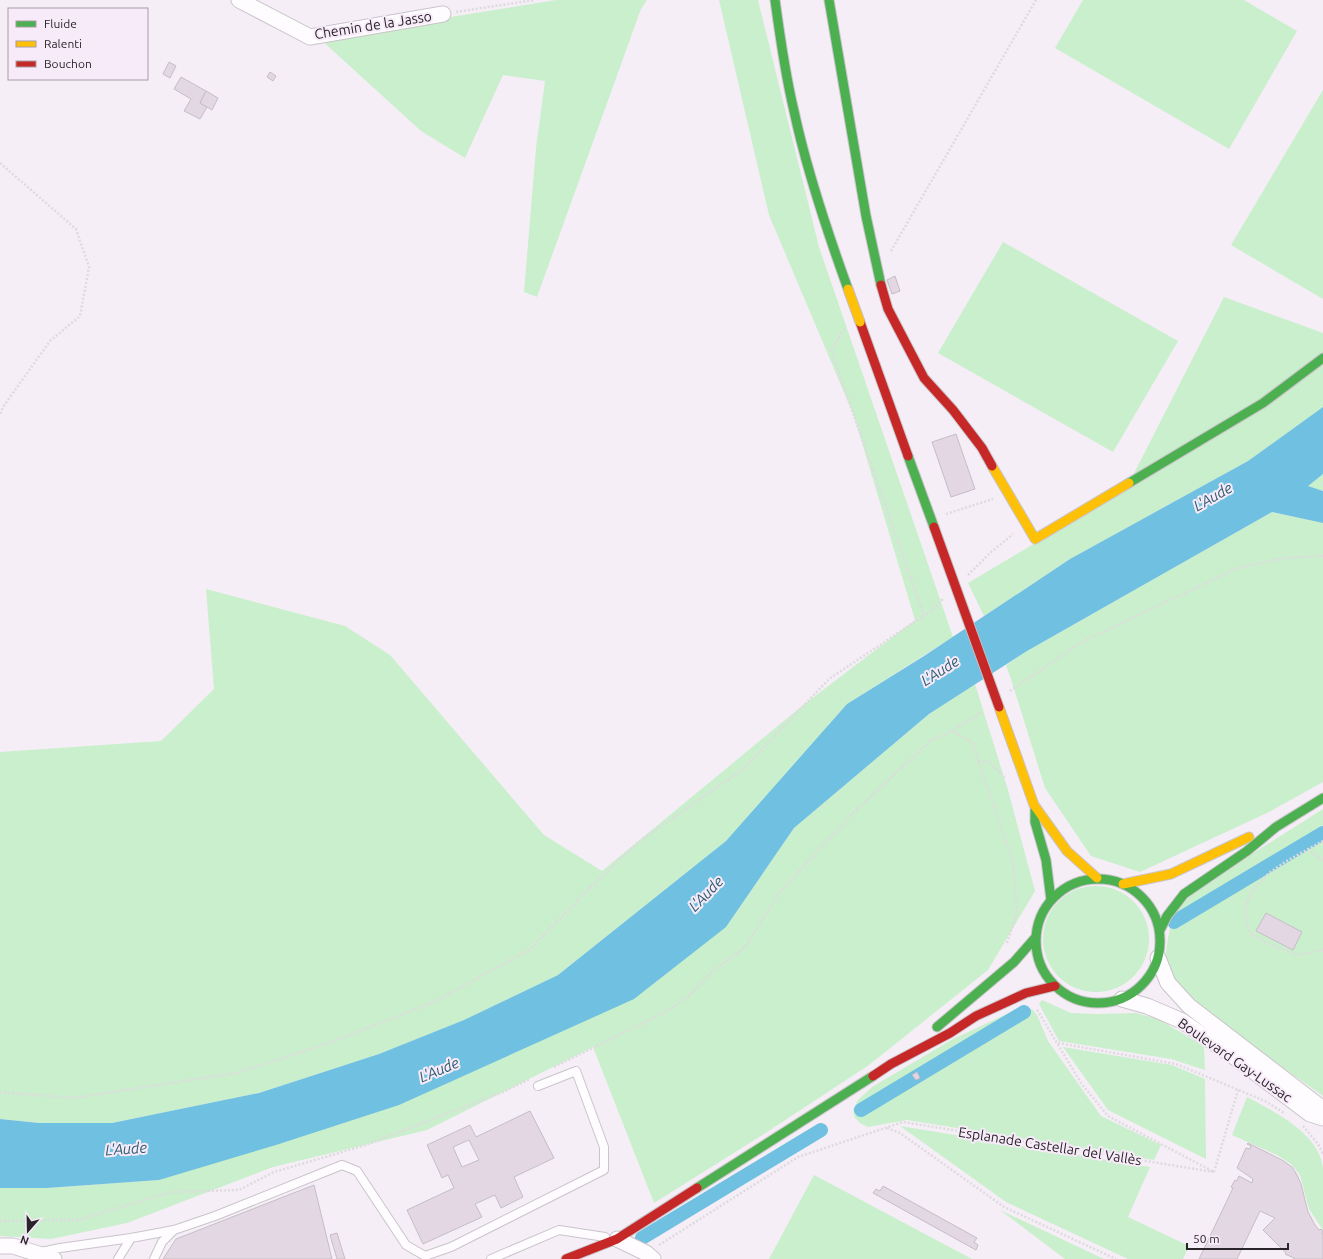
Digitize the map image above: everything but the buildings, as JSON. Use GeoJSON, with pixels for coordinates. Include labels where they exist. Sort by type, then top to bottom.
{"type":"FeatureCollection","features":[{"type":"Feature","properties":{"kind":"main road"},"geometry":{"type":"LineString","coordinates":[[775,0],[781,50],[802,148],[811,181],[848,289],[1034,805],[1067,851],[1098,878]]}},
{"type":"Feature","properties":{"kind":"main road"},"geometry":{"type":"LineString","coordinates":[[829,0],[866,216],[878,274],[888,309],[924,378],[953,410],[982,448],[1035,539],[1263,403],[1323,358]]}},
{"type":"Feature","properties":{"kind":"main road"},"geometry":{"type":"LineString","coordinates":[[1160,930],[1167,916],[1184,894],[1247,851],[1276,827],[1323,798]]}},
{"type":"Feature","properties":{"kind":"main road"},"geometry":{"type":"LineString","coordinates":[[1034,805],[1034,822],[1046,860],[1051,900]]}},
{"type":"Feature","properties":{"kind":"main road"},"geometry":{"type":"LineString","coordinates":[[1123,884],[1171,874],[1235,843],[1276,827]]}},
{"type":"Feature","properties":{"kind":"main road"},"geometry":{"type":"LineString","coordinates":[[1098,878],[1123,884],[1140,894],[1148,902],[1153,911],[1160,930],[1161,944],[1158,958],[1145,983],[1130,995],[1122,999],[1098,1004],[1075,999],[1054,986],[1046,976],[1040,964],[1035,938],[1040,918],[1051,900],[1062,890],[1072,884],[1098,878]]}},
{"type":"Feature","properties":{"kind":"main road"},"geometry":{"type":"LineString","coordinates":[[891,1064],[946,1020],[1010,965],[1035,938]]}},
{"type":"Feature","properties":{"kind":"main road"},"geometry":{"type":"LineString","coordinates":[[566,1259],[617,1239],[891,1064],[950,1033],[976,1016],[1026,993],[1054,986]]}},
{"type":"Feature","properties":{"kind":"street","name":"Chemin de la Jasso"},"geometry":{"type":"LineString","coordinates":[[240,0],[310,37],[443,14]]}},
{"type":"Feature","properties":{"kind":"street","name":"Boulevard Gay-Lussac"},"geometry":{"type":"LineString","coordinates":[[1158,958],[1168,983],[1189,1006],[1323,1109]]}},
{"type":"Feature","properties":{"kind":"street","name":"Boulevard Gay-Lussac"},"geometry":{"type":"LineString","coordinates":[[1122,999],[1147,1006],[1182,1021],[1233,1056],[1310,1114],[1323,1118]]}},
{"type":"Feature","properties":{"kind":"street"},"geometry":{"type":"LineString","coordinates":[[617,1239],[649,1256]]}},
{"type":"Feature","properties":{"kind":"street"},"geometry":{"type":"LineString","coordinates":[[0,1246],[13,1246],[54,1259]]}},
{"type":"Feature","properties":{"kind":"lane"},"geometry":{"type":"LineString","coordinates":[[36,1253],[174,1230],[215,1216],[342,1165],[357,1171],[406,1245],[425,1256],[451,1247],[604,1170],[604,1147],[576,1071],[538,1086]]}},
{"type":"Feature","properties":{"kind":"lane"},"geometry":{"type":"LineString","coordinates":[[154,1259],[162,1242],[174,1230]]}},
{"type":"Feature","properties":{"kind":"lane"},"geometry":{"type":"LineString","coordinates":[[491,1259],[559,1230],[617,1239]]}},
{"type":"Feature","properties":{"kind":"lane"},"geometry":{"type":"LineString","coordinates":[[118,1259],[130,1238]]}},
{"type":"Feature","properties":{"kind":"path"},"geometry":{"type":"LineString","coordinates":[[443,14],[534,0]]}},
{"type":"Feature","properties":{"kind":"path"},"geometry":{"type":"LineString","coordinates":[[890,253],[1036,0]]}},
{"type":"Feature","properties":{"kind":"path"},"geometry":{"type":"LineString","coordinates":[[0,163],[76,229],[89,267],[80,316],[50,341],[3,407],[0,415]]}},
{"type":"Feature","properties":{"kind":"path"},"geometry":{"type":"LineString","coordinates":[[845,327],[831,350],[924,616]]}},
{"type":"Feature","properties":{"kind":"path"},"geometry":{"type":"LineString","coordinates":[[944,515],[997,497]]}},
{"type":"Feature","properties":{"kind":"path"},"geometry":{"type":"LineString","coordinates":[[962,580],[990,553],[1026,523]]}},
{"type":"Feature","properties":{"kind":"path"},"geometry":{"type":"LineString","coordinates":[[1004,695],[1080,643],[1235,569],[1284,558],[1323,556]]}},
{"type":"Feature","properties":{"kind":"path"},"geometry":{"type":"LineString","coordinates":[[0,1092],[73,1098],[237,1073],[326,1044],[434,1002],[529,950],[637,843],[742,770],[829,679],[924,616],[946,597]]}},
{"type":"Feature","properties":{"kind":"path"},"geometry":{"type":"LineString","coordinates":[[551,1069],[666,1012],[689,996],[711,973],[746,947],[780,892],[853,813],[929,742],[952,731],[986,709]]}},
{"type":"Feature","properties":{"kind":"path"},"geometry":{"type":"LineString","coordinates":[[952,731],[972,742],[1013,862],[1017,913],[1003,952],[1010,965]]}},
{"type":"Feature","properties":{"kind":"path"},"geometry":{"type":"LineString","coordinates":[[978,762],[987,761],[1011,783],[1024,777]]}},
{"type":"Feature","properties":{"kind":"path"},"geometry":{"type":"LineString","coordinates":[[1323,841],[1271,872],[1257,884],[1248,898],[1245,918],[1251,934],[1274,946],[1299,955],[1323,950]]}},
{"type":"Feature","properties":{"kind":"path"},"geometry":{"type":"LineString","coordinates":[[1308,850],[1323,861]]}},
{"type":"Feature","properties":{"kind":"path","name":"Esplanade Castellar del Vallès"},"geometry":{"type":"LineString","coordinates":[[1026,993],[1081,1084],[1108,1116],[1214,1172]]}},
{"type":"Feature","properties":{"kind":"path"},"geometry":{"type":"LineString","coordinates":[[1057,1043],[1176,1064],[1264,1101],[1288,1116]]}},
{"type":"Feature","properties":{"kind":"path"},"geometry":{"type":"LineString","coordinates":[[0,1222],[78,1220],[171,1192],[240,1190],[274,1172],[366,1145],[503,1092],[531,1079]]}},
{"type":"Feature","properties":{"kind":"path"},"geometry":{"type":"LineString","coordinates":[[1214,1172],[1238,1090]]}},
{"type":"Feature","properties":{"kind":"path","name":"Esplanade Castellar del Vallès"},"geometry":{"type":"LineString","coordinates":[[649,1256],[798,1157],[902,1122],[1214,1172]]}},
{"type":"Feature","properties":{"kind":"path"},"geometry":{"type":"LineString","coordinates":[[1301,1124],[1318,1144],[1323,1154]]}},
{"type":"Feature","properties":{"kind":"path"},"geometry":{"type":"LineString","coordinates":[[886,1128],[900,1133],[1004,1207],[1116,1259]]}},
{"type":"Feature","properties":{"kind":"green space"},"geometry":{"type":"Polygon","coordinates":[[[556,0],[647,0],[641,9],[537,297],[524,292],[536,148],[545,81],[503,75],[465,158],[421,131],[319,38],[556,0]]]}},
{"type":"Feature","properties":{"kind":"green space"},"geometry":{"type":"Polygon","coordinates":[[[719,0],[758,0],[819,247],[953,637],[847,704],[726,841],[558,975],[464,1020],[379,1054],[259,1093],[112,1123],[39,1123],[0,1119],[0,752],[161,741],[214,689],[206,589],[345,626],[390,655],[544,835],[602,871],[802,706],[915,620],[854,416],[769,215],[719,0]]]}},
{"type":"Feature","properties":{"kind":"green space"},"geometry":{"type":"Polygon","coordinates":[[[1083,0],[1244,0],[1297,31],[1229,149],[1055,48],[1083,0]]]}},
{"type":"Feature","properties":{"kind":"green space"},"geometry":{"type":"Polygon","coordinates":[[[1323,90],[1323,299],[1231,245],[1323,90]]]}},
{"type":"Feature","properties":{"kind":"green space"},"geometry":{"type":"Polygon","coordinates":[[[1003,242],[1178,341],[1113,452],[938,353],[1003,242]]]}},
{"type":"Feature","properties":{"kind":"green space"},"geometry":{"type":"Polygon","coordinates":[[[1224,297],[1323,333],[1323,407],[1248,461],[1070,559],[984,616],[968,583],[1126,489],[1224,297]]]}},
{"type":"Feature","properties":{"kind":"green space"},"geometry":{"type":"Polygon","coordinates":[[[1323,474],[1323,491],[1307,486],[1323,474]]]}},
{"type":"Feature","properties":{"kind":"green space"},"geometry":{"type":"Polygon","coordinates":[[[1272,512],[1323,523],[1323,782],[1269,812],[1140,872],[1091,856],[1045,788],[1006,665],[1027,651],[1272,512]]]}},
{"type":"Feature","properties":{"kind":"green space"},"geometry":{"type":"Polygon","coordinates":[[[975,684],[1008,790],[1035,891],[988,970],[869,1065],[767,1132],[654,1203],[593,1047],[427,1130],[273,1167],[127,1223],[51,1239],[0,1236],[0,1188],[47,1188],[159,1180],[726,927],[794,828],[929,714],[975,684]]]}},
{"type":"Feature","properties":{"kind":"green space"},"geometry":{"type":"Polygon","coordinates":[[[1323,809],[1323,1096],[1202,1008],[1169,974],[1165,959],[1173,914],[1198,888],[1323,809]]]}},
{"type":"Feature","properties":{"kind":"green space"},"geometry":{"type":"Polygon","coordinates":[[[1096,886],[1116,890],[1134,901],[1145,919],[1149,939],[1145,959],[1134,977],[1116,988],[1096,992],[1076,988],[1058,977],[1047,959],[1043,939],[1047,919],[1058,901],[1076,890],[1096,886]]]}},
{"type":"Feature","properties":{"kind":"green space"},"geometry":{"type":"Polygon","coordinates":[[[1042,1000],[1071,1013],[1136,1013],[1158,1019],[1204,1046],[1205,1070],[1171,1059],[1059,1041],[1039,1004],[1042,1000]]]}},
{"type":"Feature","properties":{"kind":"green space"},"geometry":{"type":"Polygon","coordinates":[[[1024,1006],[1033,1010],[1037,1015],[1048,1041],[1101,1116],[1161,1145],[1154,1160],[907,1120],[868,1127],[860,1123],[855,1118],[853,1110],[858,1100],[872,1087],[953,1039],[1024,1006]]]}},
{"type":"Feature","properties":{"kind":"green space"},"geometry":{"type":"Polygon","coordinates":[[[1063,1047],[1172,1065],[1205,1079],[1206,1159],[1108,1110],[1063,1047]]]}},
{"type":"Feature","properties":{"kind":"green space"},"geometry":{"type":"Polygon","coordinates":[[[1247,1097],[1294,1125],[1305,1134],[1320,1156],[1323,1168],[1323,1230],[1309,1209],[1300,1175],[1291,1164],[1277,1155],[1232,1135],[1247,1097]]]}},
{"type":"Feature","properties":{"kind":"green space"},"geometry":{"type":"Polygon","coordinates":[[[900,1126],[1150,1167],[1128,1217],[1189,1246],[1183,1259],[1128,1259],[1006,1202],[900,1126]]]}},
{"type":"Feature","properties":{"kind":"green space"},"geometry":{"type":"Polygon","coordinates":[[[814,1175],[972,1259],[769,1259],[814,1175]]]}},
{"type":"Feature","properties":{"kind":"green space"},"geometry":{"type":"Polygon","coordinates":[[[1000,1210],[1104,1259],[1065,1259],[1000,1210]]]}},
{"type":"Feature","properties":{"kind":"water","name":"L'Aude"},"geometry":{"type":"Polygon","coordinates":[[[1323,407],[1323,474],[1308,486],[1323,491],[1323,523],[1272,512],[1027,651],[929,714],[794,828],[726,927],[634,999],[399,1105],[276,1145],[159,1180],[47,1188],[0,1188],[0,1119],[39,1123],[112,1123],[259,1093],[379,1054],[464,1020],[558,975],[726,841],[847,704],[924,656],[1070,559],[1248,461],[1323,407]]]}},
{"type":"Feature","properties":{"kind":"waterway"},"geometry":{"type":"LineString","coordinates":[[1174,922],[1323,833]]}},
{"type":"Feature","properties":{"kind":"waterway"},"geometry":{"type":"LineString","coordinates":[[861,1110],[1024,1012]]}},
{"type":"Feature","properties":{"kind":"waterway"},"geometry":{"type":"LineString","coordinates":[[642,1238],[821,1130]]}},
{"type":"Feature","properties":{"kind":"traffic: fast"},"geometry":{"type":"LineString","coordinates":[[775,0],[785,69],[799,134],[818,201],[848,289]]}},
{"type":"Feature","properties":{"kind":"traffic: fast"},"geometry":{"type":"LineString","coordinates":[[829,0],[866,216],[881,285]]}},
{"type":"Feature","properties":{"kind":"traffic: fast"},"geometry":{"type":"LineString","coordinates":[[1129,483],[1263,403],[1323,358]]}},
{"type":"Feature","properties":{"kind":"traffic: fast"},"geometry":{"type":"LineString","coordinates":[[908,456],[934,527]]}},
{"type":"Feature","properties":{"kind":"traffic: fast"},"geometry":{"type":"LineString","coordinates":[[1160,930],[1167,916],[1184,894],[1247,851],[1276,827],[1323,798]]}},
{"type":"Feature","properties":{"kind":"traffic: fast"},"geometry":{"type":"LineString","coordinates":[[1035,810],[1035,822],[1046,860],[1051,900]]}},
{"type":"Feature","properties":{"kind":"traffic: fast"},"geometry":{"type":"LineString","coordinates":[[1104,879],[1122,883],[1133,889],[1146,901],[1156,917],[1160,941],[1156,965],[1150,976],[1138,989],[1116,1001],[1092,1003],[1074,999],[1063,993],[1050,981],[1038,959],[1036,935],[1040,917],[1046,906],[1058,893],[1080,881],[1104,879]]}},
{"type":"Feature","properties":{"kind":"traffic: fast"},"geometry":{"type":"LineString","coordinates":[[937,1027],[1014,962],[1035,938]]}},
{"type":"Feature","properties":{"kind":"traffic: fast"},"geometry":{"type":"LineString","coordinates":[[697,1188],[873,1076]]}},
{"type":"Feature","properties":{"kind":"traffic: slow"},"geometry":{"type":"LineString","coordinates":[[848,289],[860,322]]}},
{"type":"Feature","properties":{"kind":"traffic: slow"},"geometry":{"type":"LineString","coordinates":[[992,466],[1035,539],[1129,483]]}},
{"type":"Feature","properties":{"kind":"traffic: slow"},"geometry":{"type":"LineString","coordinates":[[999,707],[1018,760]]}},
{"type":"Feature","properties":{"kind":"traffic: slow"},"geometry":{"type":"LineString","coordinates":[[1018,760],[1034,805],[1067,851],[1097,878]]}},
{"type":"Feature","properties":{"kind":"traffic: slow"},"geometry":{"type":"LineString","coordinates":[[1123,884],[1171,874],[1249,837]]}},
{"type":"Feature","properties":{"kind":"traffic: jam"},"geometry":{"type":"LineString","coordinates":[[881,285],[888,309],[924,378],[953,410],[982,448],[992,466]]}},
{"type":"Feature","properties":{"kind":"traffic: jam"},"geometry":{"type":"LineString","coordinates":[[860,322],[908,456]]}},
{"type":"Feature","properties":{"kind":"traffic: jam"},"geometry":{"type":"LineString","coordinates":[[934,527],[999,707]]}},
{"type":"Feature","properties":{"kind":"traffic: jam"},"geometry":{"type":"LineString","coordinates":[[873,1076],[891,1064],[950,1033],[976,1016],[1026,993],[1055,986]]}},
{"type":"Feature","properties":{"kind":"traffic: jam"},"geometry":{"type":"LineString","coordinates":[[566,1259],[617,1239],[697,1188]]}}]}
